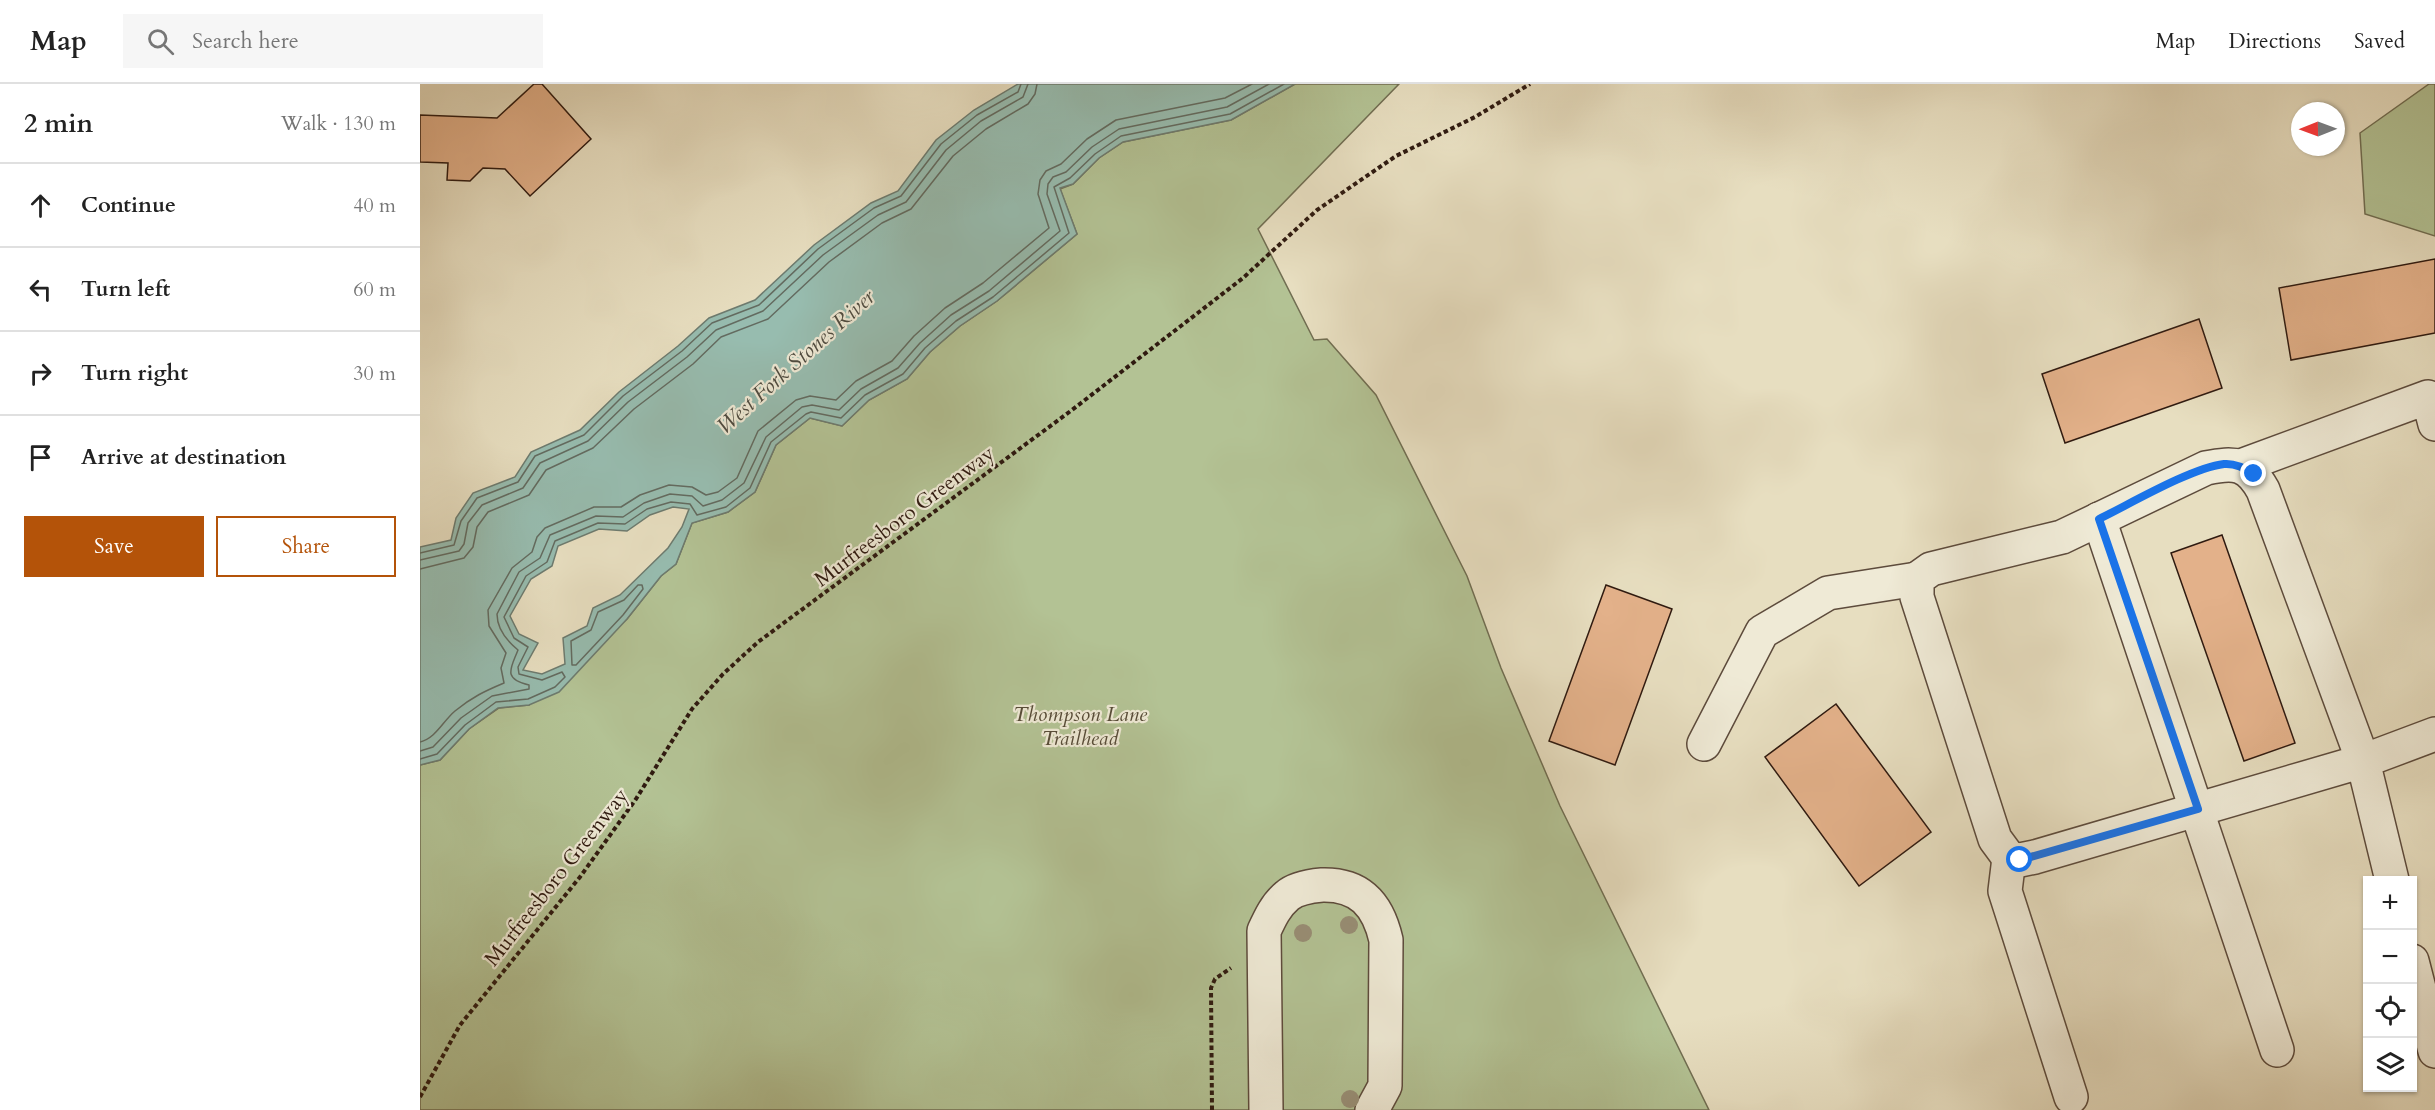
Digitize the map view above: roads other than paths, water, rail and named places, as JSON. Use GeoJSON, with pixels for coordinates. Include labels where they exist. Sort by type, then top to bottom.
{"type":"FeatureCollection","features":[{"type":"Feature","properties":{"kind":"lane"},"geometry":{"type":"LineString","coordinates":[[2241,466],[2428,397],[2435,424]]}},
{"type":"Feature","properties":{"kind":"lane"},"geometry":{"type":"LineString","coordinates":[[1704,744],[1762,632],[1828,593],[1917,579],[1931,569],[2062,537],[2206,468],[2226,464],[2241,466],[2254,474],[2263,490],[2363,761],[2391,876]]}},
{"type":"Feature","properties":{"kind":"lane"},"geometry":{"type":"LineString","coordinates":[[2099,519],[2277,1050]]}},
{"type":"Feature","properties":{"kind":"lane"},"geometry":{"type":"LineString","coordinates":[[1917,579],[1917,597],[1995,839],[2009,858],[2005,891],[2071,1097]]}},
{"type":"Feature","properties":{"kind":"lane"},"geometry":{"type":"LineString","coordinates":[[2009,858],[2020,860],[2035,857],[2363,761],[2435,734]]}},
{"type":"Feature","properties":{"kind":"lane"},"geometry":{"type":"LineString","coordinates":[[1266,1110],[1264,930],[1273,911],[1288,895],[1310,886],[1332,885],[1355,890],[1371,904],[1382,920],[1386,940],[1385,1086],[1372,1110]]}},
{"type":"Feature","properties":{"kind":"lane"},"geometry":{"type":"LineString","coordinates":[[2417,981],[2435,1051]]}},
{"type":"Feature","properties":{"kind":"water","name":"West Fork Stones River"},"geometry":{"type":"Polygon","coordinates":[[[1018,84],[1295,84],[1231,120],[1123,142],[1099,158],[1073,184],[1060,188],[1077,234],[997,301],[960,326],[930,352],[907,379],[869,400],[842,426],[810,418],[776,445],[755,492],[728,512],[692,523],[676,564],[661,576],[627,619],[559,692],[529,705],[498,708],[469,729],[440,760],[420,765],[420,547],[451,540],[456,518],[473,493],[515,477],[531,452],[580,430],[619,392],[678,346],[709,318],[755,300],[814,245],[871,203],[898,191],[936,140],[974,110],[1018,84]],[[673,507],[650,515],[627,531],[599,529],[558,546],[552,566],[531,579],[510,616],[519,634],[538,643],[523,670],[542,674],[565,664],[563,638],[587,626],[593,608],[620,595],[668,548],[682,527],[689,509],[673,507]]]}},
{"type":"Feature","properties":{"kind":"park label","name":"Thompson Lane Trailhead"},"geometry":{"type":"Point","coordinates":[1080,726]}}]}
